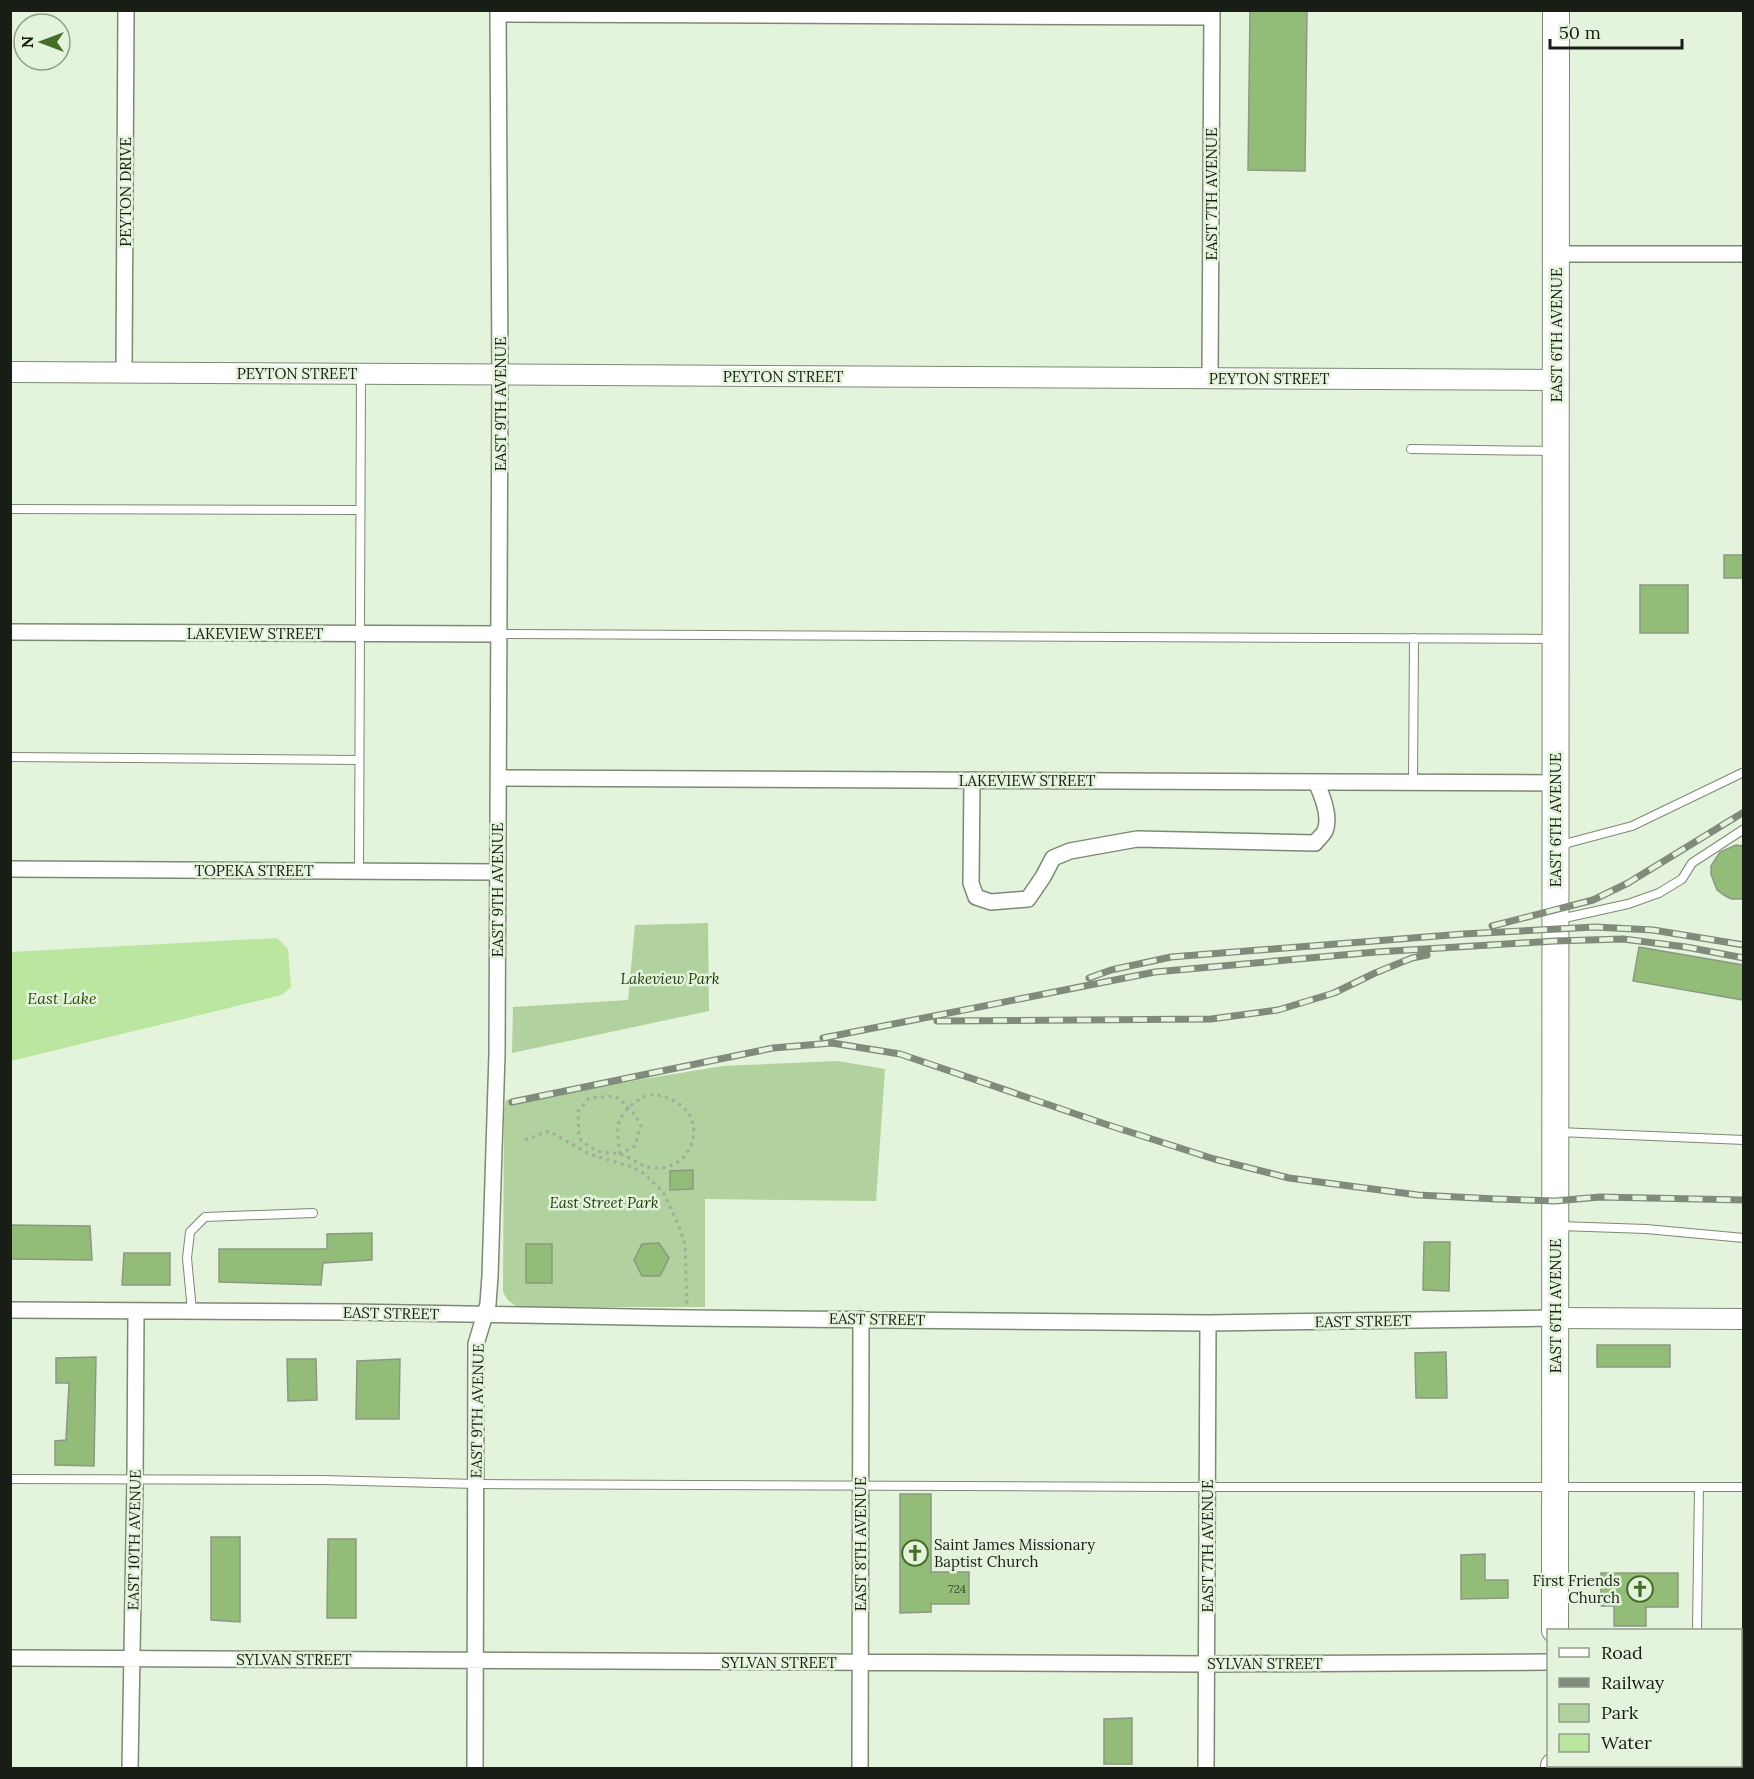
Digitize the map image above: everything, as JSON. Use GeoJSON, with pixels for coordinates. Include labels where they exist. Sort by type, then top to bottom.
{"type":"FeatureCollection","features":[{"type":"Feature","properties":{"kind":"main road","name":"EAST 6TH AVENUE"},"geometry":{"type":"LineString","coordinates":[[1555,1629],[1556,10]]}},
{"type":"Feature","properties":{"kind":"street","name":"PEYTON DRIVE"},"geometry":{"type":"LineString","coordinates":[[124,372],[126,10]]}},
{"type":"Feature","properties":{"kind":"street"},"geometry":{"type":"LineString","coordinates":[[498,12],[1212,14]]}},
{"type":"Feature","properties":{"kind":"street","name":"EAST 9TH AVENUE"},"geometry":{"type":"LineString","coordinates":[[475,1768],[476,1344],[488,1304],[496,1097],[500,374],[498,12]]}},
{"type":"Feature","properties":{"kind":"street","name":"EAST 7TH AVENUE"},"geometry":{"type":"LineString","coordinates":[[1210,378],[1212,14]]}},
{"type":"Feature","properties":{"kind":"street"},"geometry":{"type":"LineString","coordinates":[[1556,254],[1743,254]]}},
{"type":"Feature","properties":{"kind":"street","name":"PEYTON STREET"},"geometry":{"type":"LineString","coordinates":[[10,372],[1556,380]]}},
{"type":"Feature","properties":{"kind":"street","name":"LAKEVIEW STREET"},"geometry":{"type":"LineString","coordinates":[[10,632],[499,634]]}},
{"type":"Feature","properties":{"kind":"street","name":"LAKEVIEW STREET"},"geometry":{"type":"LineString","coordinates":[[498,778],[1555,783]]}},
{"type":"Feature","properties":{"kind":"street"},"geometry":{"type":"LineString","coordinates":[[972,780],[971,883],[976,897],[991,902],[1028,899],[1053,858],[1070,851],[1137,840],[1315,843],[1325,830],[1326,816],[1316,782]]}},
{"type":"Feature","properties":{"kind":"street","name":"TOPEKA STREET"},"geometry":{"type":"LineString","coordinates":[[10,869],[497,872]]}},
{"type":"Feature","properties":{"kind":"street","name":"EAST STREET"},"geometry":{"type":"LineString","coordinates":[[10,1310],[1208,1323],[1555,1318],[1743,1319]]}},
{"type":"Feature","properties":{"kind":"street","name":"EAST 10TH AVENUE"},"geometry":{"type":"LineString","coordinates":[[130,1768],[136,1311]]}},
{"type":"Feature","properties":{"kind":"street","name":"EAST 8TH AVENUE"},"geometry":{"type":"LineString","coordinates":[[860,1768],[861,1319]]}},
{"type":"Feature","properties":{"kind":"street","name":"EAST 7TH AVENUE"},"geometry":{"type":"LineString","coordinates":[[1206,1768],[1208,1323]]}},
{"type":"Feature","properties":{"kind":"street","name":"SYLVAN STREET"},"geometry":{"type":"LineString","coordinates":[[10,1658],[1207,1664],[1547,1662]]}},
{"type":"Feature","properties":{"kind":"lane"},"geometry":{"type":"LineString","coordinates":[[359,871],[361,374]]}},
{"type":"Feature","properties":{"kind":"lane"},"geometry":{"type":"LineString","coordinates":[[1411,449],[1556,451]]}},
{"type":"Feature","properties":{"kind":"lane"},"geometry":{"type":"LineString","coordinates":[[10,509],[360,510]]}},
{"type":"Feature","properties":{"kind":"lane"},"geometry":{"type":"LineString","coordinates":[[499,634],[1556,639]]}},
{"type":"Feature","properties":{"kind":"lane"},"geometry":{"type":"LineString","coordinates":[[1413,782],[1414,638]]}},
{"type":"Feature","properties":{"kind":"lane"},"geometry":{"type":"LineString","coordinates":[[10,757],[359,759]]}},
{"type":"Feature","properties":{"kind":"lane"},"geometry":{"type":"LineString","coordinates":[[1555,853],[1568,843],[1632,826],[1743,772]]}},
{"type":"Feature","properties":{"kind":"lane"},"geometry":{"type":"LineString","coordinates":[[1555,920],[1628,904],[1659,893],[1682,879],[1692,863],[1743,829]]}},
{"type":"Feature","properties":{"kind":"lane"},"geometry":{"type":"LineString","coordinates":[[1555,1131],[1743,1140]]}},
{"type":"Feature","properties":{"kind":"lane"},"geometry":{"type":"LineString","coordinates":[[192,1311],[187,1258],[190,1232],[205,1217],[314,1213]]}},
{"type":"Feature","properties":{"kind":"lane"},"geometry":{"type":"LineString","coordinates":[[1555,1226],[1646,1229],[1743,1238]]}},
{"type":"Feature","properties":{"kind":"lane"},"geometry":{"type":"LineString","coordinates":[[10,1479],[312,1480],[476,1484],[1743,1487]]}},
{"type":"Feature","properties":{"kind":"lane"},"geometry":{"type":"LineString","coordinates":[[1696,1629],[1699,1487]]}},
{"type":"Feature","properties":{"kind":"path"},"geometry":{"type":"LineString","coordinates":[[620,1154],[619,1122],[629,1107],[650,1095],[663,1096],[688,1110],[694,1130],[692,1145],[682,1160],[672,1167],[653,1168],[620,1154],[590,1148],[579,1138],[578,1111],[590,1098],[615,1096],[629,1107],[641,1125],[635,1146],[620,1154]]}},
{"type":"Feature","properties":{"kind":"path"},"geometry":{"type":"LineString","coordinates":[[525,1140],[549,1131],[589,1154],[643,1173],[663,1192],[680,1226],[685,1244],[687,1318]]}},
{"type":"Feature","properties":{"kind":"path"},"geometry":{"type":"LineString","coordinates":[[571,1142],[579,1138]]}},
{"type":"Feature","properties":{"kind":"green space","name":"Lakeview Park"},"geometry":{"type":"Polygon","coordinates":[[[708,923],[709,1011],[512,1053],[513,1007],[628,1000],[635,925],[708,923]]]}},
{"type":"Feature","properties":{"kind":"green space","name":"East Street Park"},"geometry":{"type":"Polygon","coordinates":[[[837,1061],[885,1069],[876,1201],[705,1199],[705,1307],[521,1307],[506,1297],[503,1291],[504,1109],[506,1100],[548,1098],[613,1084],[723,1066],[837,1061]]]}},
{"type":"Feature","properties":{"kind":"water","name":"East Lake"},"geometry":{"type":"Polygon","coordinates":[[[277,938],[288,949],[291,987],[282,995],[11,1061],[11,952],[277,938]]]}},
{"type":"Feature","properties":{"kind":"building"},"geometry":{"type":"Polygon","coordinates":[[[1250,10],[1307,10],[1305,171],[1248,170],[1250,10]]]}},
{"type":"Feature","properties":{"kind":"building"},"geometry":{"type":"Polygon","coordinates":[[[1724,555],[1743,555],[1743,578],[1724,578],[1724,555]]]}},
{"type":"Feature","properties":{"kind":"building"},"geometry":{"type":"Polygon","coordinates":[[[1640,585],[1688,585],[1688,633],[1640,633],[1640,585]]]}},
{"type":"Feature","properties":{"kind":"building"},"geometry":{"type":"Polygon","coordinates":[[[1736,845],[1743,846],[1743,899],[1731,899],[1717,890],[1711,874],[1711,866],[1720,852],[1736,845]]]}},
{"type":"Feature","properties":{"kind":"building"},"geometry":{"type":"Polygon","coordinates":[[[1639,947],[1743,965],[1743,1000],[1633,981],[1639,947]]]}},
{"type":"Feature","properties":{"kind":"building"},"geometry":{"type":"Polygon","coordinates":[[[693,1170],[693,1189],[670,1190],[670,1171],[693,1170]]]}},
{"type":"Feature","properties":{"kind":"building"},"geometry":{"type":"Polygon","coordinates":[[[10,1225],[90,1226],[92,1260],[10,1259],[10,1225]]]}},
{"type":"Feature","properties":{"kind":"building"},"geometry":{"type":"Polygon","coordinates":[[[372,1233],[372,1260],[323,1263],[321,1285],[219,1282],[219,1249],[327,1249],[327,1234],[372,1233]]]}},
{"type":"Feature","properties":{"kind":"building"},"geometry":{"type":"Polygon","coordinates":[[[1424,1242],[1450,1242],[1449,1291],[1423,1290],[1424,1242]]]}},
{"type":"Feature","properties":{"kind":"building"},"geometry":{"type":"Polygon","coordinates":[[[659,1243],[669,1258],[660,1276],[642,1276],[634,1260],[642,1244],[659,1243]]]}},
{"type":"Feature","properties":{"kind":"building"},"geometry":{"type":"Polygon","coordinates":[[[526,1244],[552,1244],[552,1283],[526,1283],[526,1244]]]}},
{"type":"Feature","properties":{"kind":"building"},"geometry":{"type":"Polygon","coordinates":[[[124,1253],[170,1253],[170,1285],[122,1285],[124,1253]]]}},
{"type":"Feature","properties":{"kind":"building"},"geometry":{"type":"Polygon","coordinates":[[[1597,1345],[1670,1345],[1670,1367],[1597,1367],[1597,1345]]]}},
{"type":"Feature","properties":{"kind":"building"},"geometry":{"type":"Polygon","coordinates":[[[1446,1352],[1447,1398],[1416,1398],[1415,1353],[1446,1352]]]}},
{"type":"Feature","properties":{"kind":"building"},"geometry":{"type":"Polygon","coordinates":[[[96,1357],[94,1466],[55,1465],[55,1441],[66,1440],[69,1383],[56,1383],[56,1358],[96,1357]]]}},
{"type":"Feature","properties":{"kind":"building"},"geometry":{"type":"Polygon","coordinates":[[[287,1359],[316,1359],[317,1400],[288,1401],[287,1359]]]}},
{"type":"Feature","properties":{"kind":"building"},"geometry":{"type":"Polygon","coordinates":[[[400,1359],[399,1419],[356,1419],[357,1361],[400,1359]]]}},
{"type":"Feature","properties":{"kind":"building","name":"Saint James Missionary Baptist Church"},"geometry":{"type":"Polygon","coordinates":[[[900,1494],[931,1494],[931,1572],[969,1572],[969,1604],[931,1604],[931,1612],[900,1613],[900,1494]]]}},
{"type":"Feature","properties":{"kind":"building"},"geometry":{"type":"Polygon","coordinates":[[[211,1537],[240,1537],[240,1622],[211,1620],[211,1537]]]}},
{"type":"Feature","properties":{"kind":"building"},"geometry":{"type":"Polygon","coordinates":[[[328,1539],[356,1539],[356,1618],[327,1618],[328,1539]]]}},
{"type":"Feature","properties":{"kind":"building"},"geometry":{"type":"Polygon","coordinates":[[[1485,1554],[1485,1580],[1508,1580],[1508,1598],[1461,1599],[1461,1555],[1485,1554]]]}},
{"type":"Feature","properties":{"kind":"building","name":"First Friends Church"},"geometry":{"type":"Polygon","coordinates":[[[1601,1573],[1678,1573],[1678,1607],[1646,1607],[1646,1626],[1614,1626],[1614,1606],[1601,1606],[1601,1573]]]}},
{"type":"Feature","properties":{"kind":"building"},"geometry":{"type":"Polygon","coordinates":[[[1132,1718],[1132,1764],[1104,1764],[1104,1719],[1132,1718]]]}},
{"type":"Feature","properties":{"kind":"railway"},"geometry":{"type":"LineString","coordinates":[[1492,926],[1593,900],[1628,883],[1744,812]]}},
{"type":"Feature","properties":{"kind":"railway"},"geometry":{"type":"LineString","coordinates":[[1089,978],[1111,970],[1171,957],[1463,934],[1595,927],[1653,930],[1744,945]]}},
{"type":"Feature","properties":{"kind":"railway"},"geometry":{"type":"LineString","coordinates":[[823,1038],[1155,972],[1376,952],[1623,939],[1686,947],[1744,958]]}},
{"type":"Feature","properties":{"kind":"railway"},"geometry":{"type":"LineString","coordinates":[[937,1021],[1211,1019],[1278,1010],[1334,993],[1375,973],[1412,958],[1427,955]]}},
{"type":"Feature","properties":{"kind":"railway"},"geometry":{"type":"LineString","coordinates":[[512,1102],[773,1048],[832,1043],[900,1054],[1214,1159],[1289,1178],[1418,1195],[1496,1199],[1555,1201],[1600,1197],[1744,1200]]}},
{"type":"Feature","properties":{"kind":"place","name":"Saint James Missionary Baptist Church"},"geometry":{"type":"Point","coordinates":[915,1553]}},
{"type":"Feature","properties":{"kind":"place","name":"First Friends Church"},"geometry":{"type":"Point","coordinates":[1640,1589]}}]}
